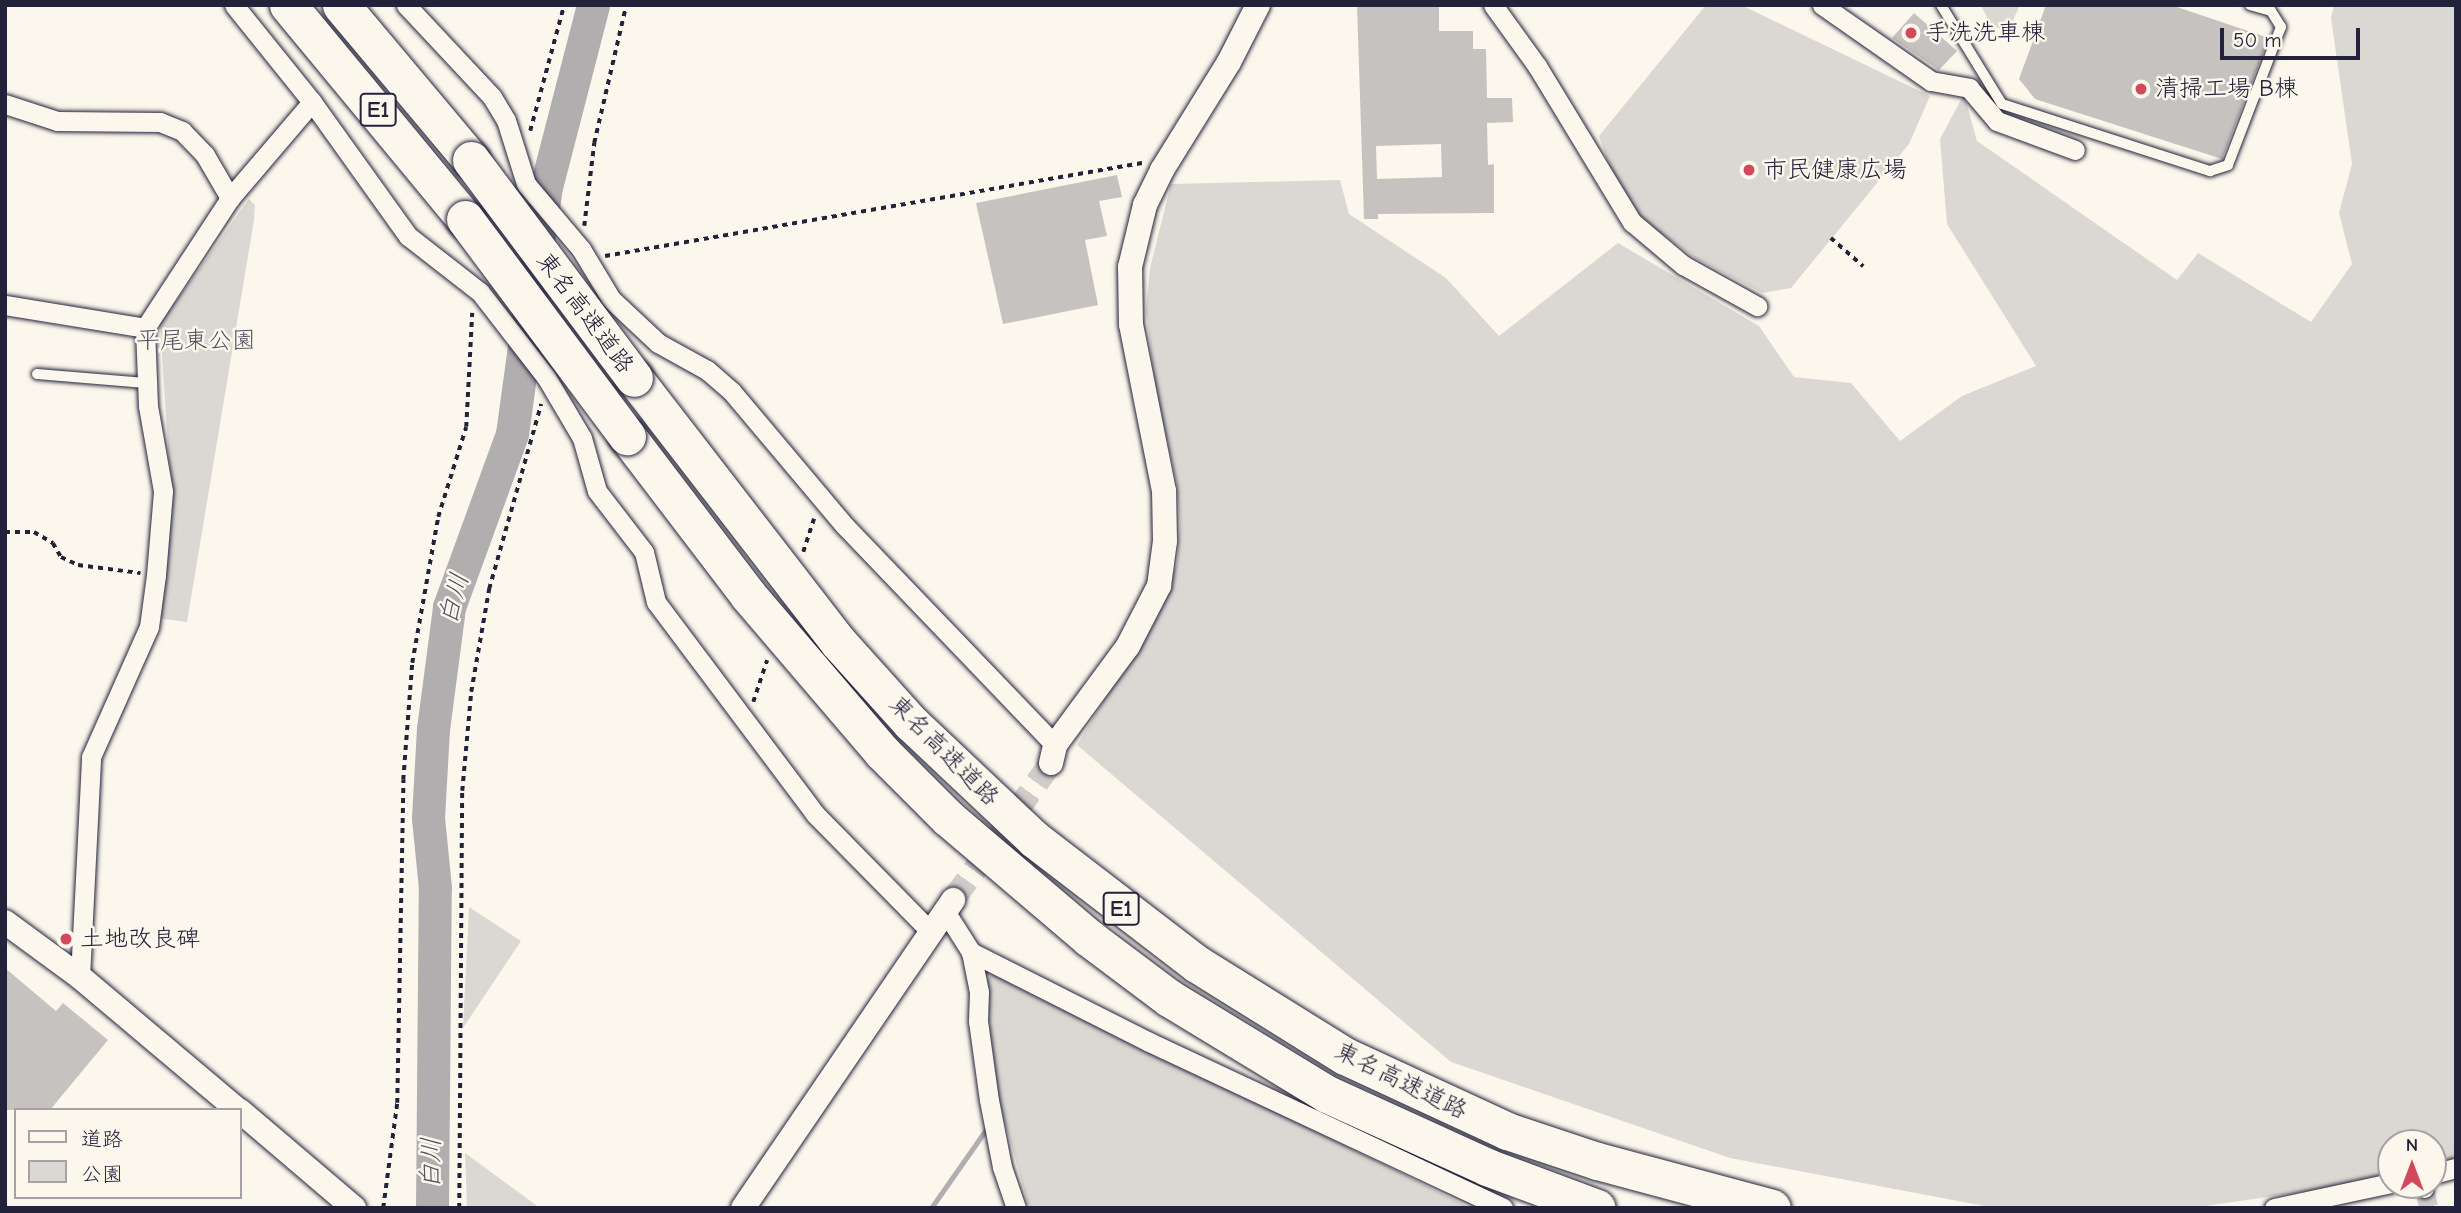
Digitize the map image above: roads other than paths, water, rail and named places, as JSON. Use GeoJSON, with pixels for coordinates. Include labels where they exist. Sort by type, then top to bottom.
{"type":"FeatureCollection","features":[{"type":"Feature","properties":{"kind":"highway","name":"東名高速道路"},"geometry":{"type":"LineString","coordinates":[[288,5],[465,219],[748,595],[882,752],[948,818],[1088,938],[1169,998],[1327,1094],[1475,1163],[1597,1208]]}},
{"type":"Feature","properties":{"kind":"highway","name":"東名高速道路"},"geometry":{"type":"LineString","coordinates":[[341,5],[471,160],[634,378],[839,643],[911,723],[1034,839],[1166,942],[1262,1007],[1424,1095],[1507,1131],[1597,1161],[1772,1208]]}},
{"type":"Feature","properties":{"kind":"street"},"geometry":{"type":"LineString","coordinates":[[234,5],[312,102],[408,236],[480,292],[546,376],[582,438],[597,491],[644,552],[656,603],[815,814],[931,932]]}},
{"type":"Feature","properties":{"kind":"street"},"geometry":{"type":"LineString","coordinates":[[406,5],[492,97],[506,120],[523,175],[553,219],[584,254],[611,299],[658,344],[697,363],[732,392],[821,498],[1053,754],[1128,646],[1159,586],[1165,541],[1164,491],[1128,296],[1136,236],[1161,170],[1229,62],[1258,5]]}},
{"type":"Feature","properties":{"kind":"street"},"geometry":{"type":"LineString","coordinates":[[1493,5],[1537,66],[1632,222],[1683,265],[1757,306]]}},
{"type":"Feature","properties":{"kind":"street"},"geometry":{"type":"LineString","coordinates":[[1822,5],[1931,81],[1969,88],[1997,121],[2075,150]]}},
{"type":"Feature","properties":{"kind":"street"},"geometry":{"type":"LineString","coordinates":[[80,977],[90,757],[149,627],[156,575],[163,491],[146,383],[145,328],[230,198],[312,102]]}},
{"type":"Feature","properties":{"kind":"street"},"geometry":{"type":"LineString","coordinates":[[5,104],[57,121],[160,122],[182,131],[205,155],[230,198]]}},
{"type":"Feature","properties":{"kind":"street"},"geometry":{"type":"LineString","coordinates":[[480,292],[523,175]]}},
{"type":"Feature","properties":{"kind":"street"},"geometry":{"type":"LineString","coordinates":[[5,305],[145,328]]}},
{"type":"Feature","properties":{"kind":"street"},"geometry":{"type":"LineString","coordinates":[[743,1208],[949,906],[971,952],[979,992],[978,1021],[989,1100],[1002,1167],[1016,1208]]}},
{"type":"Feature","properties":{"kind":"street"},"geometry":{"type":"LineString","coordinates":[[5,922],[80,977],[235,1108]]}},
{"type":"Feature","properties":{"kind":"street"},"geometry":{"type":"LineString","coordinates":[[971,952],[1149,1042],[1503,1208]]}},
{"type":"Feature","properties":{"kind":"street"},"geometry":{"type":"LineString","coordinates":[[242,1114],[354,1208]]}},
{"type":"Feature","properties":{"kind":"street"},"geometry":{"type":"LineString","coordinates":[[2273,1208],[2377,1186]]}},
{"type":"Feature","properties":{"kind":"lane"},"geometry":{"type":"LineString","coordinates":[[1941,5],[2002,104],[2210,171],[2228,165],[2281,27],[2271,11],[2250,5]]}},
{"type":"Feature","properties":{"kind":"lane"},"geometry":{"type":"LineString","coordinates":[[37,374],[146,383]]}},
{"type":"Feature","properties":{"kind":"waterway","name":"白川"},"geometry":{"type":"LineString","coordinates":[[432,1208],[435,888],[428,818],[433,729],[449,607],[512,434],[546,187],[593,5]]}},
{"type":"Feature","properties":{"kind":"waterway"},"geometry":{"type":"LineString","coordinates":[[931,1208],[987,1128]]}},
{"type":"Feature","properties":{"kind":"tunnel"},"geometry":{"type":"LineString","coordinates":[[953,900],[1051,763]]}},
{"type":"Feature","properties":{"kind":"tunnel"},"geometry":{"type":"LineString","coordinates":[[2427,1199],[2429,1208]]}},
{"type":"Feature","properties":{"kind":"place","name":"手洗洗車棟"},"geometry":{"type":"Point","coordinates":[1911,33]}},
{"type":"Feature","properties":{"kind":"place","name":"清掃工場 B棟"},"geometry":{"type":"Point","coordinates":[2141,89]}},
{"type":"Feature","properties":{"kind":"place","name":"市民健康広場"},"geometry":{"type":"Point","coordinates":[1749,170]}},
{"type":"Feature","properties":{"kind":"place","name":"土地改良碑"},"geometry":{"type":"Point","coordinates":[66,939]}},
{"type":"Feature","properties":{"kind":"park label","name":"平尾東公園"},"geometry":{"type":"Point","coordinates":[196,341]}}]}
